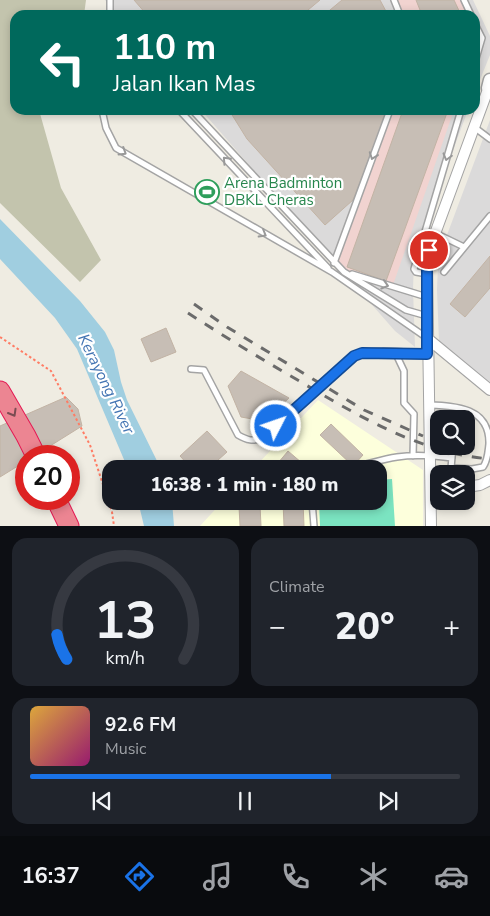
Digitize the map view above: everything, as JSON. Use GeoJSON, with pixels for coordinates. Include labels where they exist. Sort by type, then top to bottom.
{"type":"FeatureCollection","features":[{"type":"Feature","properties":{"kind":"highway"},"geometry":{"type":"LineString","coordinates":[[0,391],[30,445]]}},
{"type":"Feature","properties":{"kind":"highway"},"geometry":{"type":"LineString","coordinates":[[61,510],[68,526]]}},
{"type":"Feature","properties":{"kind":"street"},"geometry":{"type":"LineString","coordinates":[[480,112],[488,91]]}},
{"type":"Feature","properties":{"kind":"street"},"geometry":{"type":"LineString","coordinates":[[431,465],[429,455],[431,430],[428,405],[427,354],[427,274],[429,250],[479,115]]}},
{"type":"Feature","properties":{"kind":"street"},"geometry":{"type":"LineString","coordinates":[[428,338],[490,390]]}},
{"type":"Feature","properties":{"kind":"street"},"geometry":{"type":"LineString","coordinates":[[475,486],[490,480]]}},
{"type":"Feature","properties":{"kind":"street"},"geometry":{"type":"LineString","coordinates":[[431,526],[432,510]]}},
{"type":"Feature","properties":{"kind":"lane"},"geometry":{"type":"LineString","coordinates":[[103,115],[106,128],[116,148],[332,272],[428,338]]}},
{"type":"Feature","properties":{"kind":"lane"},"geometry":{"type":"LineString","coordinates":[[183,115],[332,272]]}},
{"type":"Feature","properties":{"kind":"lane"},"geometry":{"type":"LineString","coordinates":[[197,115],[344,272],[406,310],[428,316]]}},
{"type":"Feature","properties":{"kind":"lane"},"geometry":{"type":"LineString","coordinates":[[334,263],[388,115]]}},
{"type":"Feature","properties":{"kind":"lane"},"geometry":{"type":"LineString","coordinates":[[427,274],[416,272],[414,269],[460,115]]}},
{"type":"Feature","properties":{"kind":"lane"},"geometry":{"type":"LineString","coordinates":[[474,127],[490,138]]}},
{"type":"Feature","properties":{"kind":"lane"},"geometry":{"type":"LineString","coordinates":[[444,272],[490,216]]}},
{"type":"Feature","properties":{"kind":"lane"},"geometry":{"type":"LineString","coordinates":[[435,233],[464,247]]}},
{"type":"Feature","properties":{"kind":"lane"},"geometry":{"type":"LineString","coordinates":[[344,272],[427,297]]}},
{"type":"Feature","properties":{"kind":"lane"},"geometry":{"type":"LineString","coordinates":[[191,369],[204,370],[238,435],[254,441],[262,438],[354,356],[362,353],[396,352],[427,354]]}},
{"type":"Feature","properties":{"kind":"lane"},"geometry":{"type":"LineString","coordinates":[[396,352],[404,370],[404,403],[414,414],[413,456]]}},
{"type":"Feature","properties":{"kind":"lane"},"geometry":{"type":"LineString","coordinates":[[428,405],[466,408],[474,412],[490,429],[488,455],[483,467],[472,469],[451,468],[452,455]]}},
{"type":"Feature","properties":{"kind":"lane"},"geometry":{"type":"LineString","coordinates":[[386,460],[429,455],[452,458]]}},
{"type":"Feature","properties":{"kind":"lane"},"geometry":{"type":"LineString","coordinates":[[313,510],[314,526]]}},
{"type":"Feature","properties":{"kind":"path"},"geometry":{"type":"LineString","coordinates":[[0,337],[51,372],[90,444],[112,512],[114,526]]}},
{"type":"Feature","properties":{"kind":"shaded area"},"geometry":{"type":"Polygon","coordinates":[[[0,0],[86,0],[85,10],[10,10],[10,115],[40,115],[61,188],[101,260],[80,282],[0,203],[0,0]]]}},
{"type":"Feature","properties":{"kind":"shaded area"},"geometry":{"type":"Polygon","coordinates":[[[105,0],[473,0],[478,10],[114,10],[105,0]]]}},
{"type":"Feature","properties":{"kind":"shaded area"},"geometry":{"type":"Polygon","coordinates":[[[396,0],[461,0],[466,10],[401,10],[396,0]]]}},
{"type":"Feature","properties":{"kind":"shaded area"},"geometry":{"type":"Polygon","coordinates":[[[480,15],[490,36],[490,55],[480,80],[480,15]]]}},
{"type":"Feature","properties":{"kind":"shaded area"},"geometry":{"type":"Polygon","coordinates":[[[205,115],[466,115],[418,244],[414,261],[415,347],[395,331],[205,115]]]}},
{"type":"Feature","properties":{"kind":"shaded area"},"geometry":{"type":"Polygon","coordinates":[[[390,115],[452,115],[393,285],[346,270],[336,262],[390,115]]]}},
{"type":"Feature","properties":{"kind":"shaded area"},"geometry":{"type":"Polygon","coordinates":[[[490,120],[490,384],[439,342],[437,290],[438,265],[441,251],[490,120]]]}},
{"type":"Feature","properties":{"kind":"shaded area"},"geometry":{"type":"Polygon","coordinates":[[[318,400],[423,470],[423,526],[200,526],[215,510],[387,510],[387,460],[261,460],[318,400]]]}},
{"type":"Feature","properties":{"kind":"green space"},"geometry":{"type":"Polygon","coordinates":[[[387,479],[392,479],[395,526],[320,526],[319,510],[387,510],[387,479]]]}},
{"type":"Feature","properties":{"kind":"water","name":"Kerayong River"},"geometry":{"type":"Polygon","coordinates":[[[0,219],[80,301],[105,332],[114,350],[127,400],[157,460],[124,460],[77,349],[55,318],[0,259],[0,219]]]}},
{"type":"Feature","properties":{"kind":"water"},"geometry":{"type":"Polygon","coordinates":[[[140,510],[173,510],[174,526],[144,526],[140,510]]]}},
{"type":"Feature","properties":{"kind":"building"},"geometry":{"type":"Polygon","coordinates":[[[134,0],[320,0],[308,10],[143,10],[134,0]]]}},
{"type":"Feature","properties":{"kind":"building"},"geometry":{"type":"Polygon","coordinates":[[[342,0],[380,0],[385,10],[330,10],[342,0]]]}},
{"type":"Feature","properties":{"kind":"building"},"geometry":{"type":"Polygon","coordinates":[[[416,0],[454,0],[459,10],[420,10],[416,0]]]}},
{"type":"Feature","properties":{"kind":"building"},"geometry":{"type":"Polygon","coordinates":[[[232,115],[386,115],[353,200],[325,225],[247,139],[232,115]]]}},
{"type":"Feature","properties":{"kind":"building"},"geometry":{"type":"Polygon","coordinates":[[[401,115],[446,115],[386,281],[347,267],[401,115]]]}},
{"type":"Feature","properties":{"kind":"building"},"geometry":{"type":"Polygon","coordinates":[[[490,256],[490,288],[465,317],[450,304],[490,256]]]}},
{"type":"Feature","properties":{"kind":"building"},"geometry":{"type":"Polygon","coordinates":[[[166,328],[176,352],[151,362],[141,339],[166,328]]]}},
{"type":"Feature","properties":{"kind":"building"},"geometry":{"type":"Polygon","coordinates":[[[241,371],[289,398],[264,421],[241,417],[228,386],[241,371]]]}},
{"type":"Feature","properties":{"kind":"building"},"geometry":{"type":"Polygon","coordinates":[[[66,397],[78,409],[82,426],[52,445],[15,445],[15,468],[0,477],[0,426],[66,397]]]}},
{"type":"Feature","properties":{"kind":"building"},"geometry":{"type":"Polygon","coordinates":[[[331,424],[363,455],[358,460],[347,460],[320,435],[331,424]]]}},
{"type":"Feature","properties":{"kind":"building"},"geometry":{"type":"Polygon","coordinates":[[[207,431],[227,452],[218,460],[184,460],[180,456],[207,431]]]}},
{"type":"Feature","properties":{"kind":"building"},"geometry":{"type":"Polygon","coordinates":[[[288,451],[298,460],[280,460],[288,451]]]}},
{"type":"Feature","properties":{"kind":"building"},"geometry":{"type":"Polygon","coordinates":[[[239,510],[260,510],[261,526],[240,526],[239,510]]]}},
{"type":"Feature","properties":{"kind":"building"},"geometry":{"type":"Polygon","coordinates":[[[283,510],[303,510],[304,526],[284,526],[283,510]]]}},
{"type":"Feature","properties":{"kind":"railway"},"geometry":{"type":"LineString","coordinates":[[194,304],[227,327],[364,410],[423,436]]}},
{"type":"Feature","properties":{"kind":"railway"},"geometry":{"type":"LineString","coordinates":[[188,313],[323,395],[369,420],[415,441],[464,455],[490,459]]}},
{"type":"Feature","properties":{"kind":"place","name":"Arena Badminton DBKL Cheras"},"geometry":{"type":"Point","coordinates":[207,192]}},
{"type":"Feature","properties":{"kind":"route"},"geometry":{"type":"LineString","coordinates":[[276,426],[354,356],[372,352],[427,354],[427,262],[429,250]]}}]}
